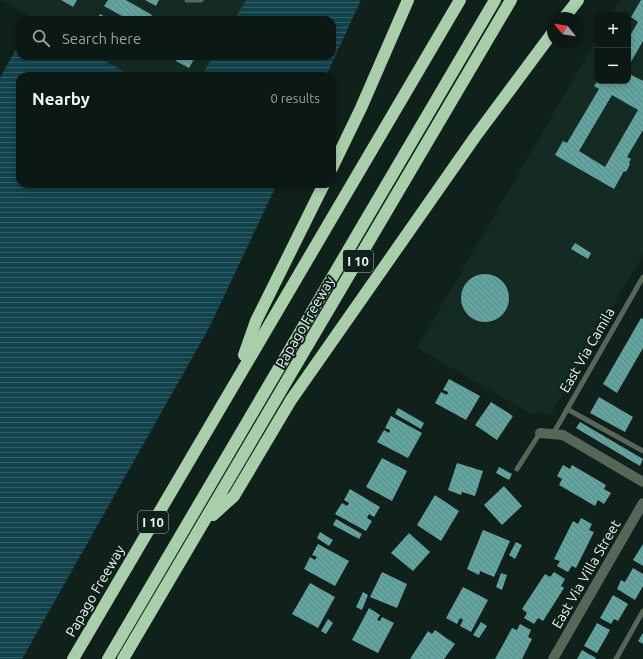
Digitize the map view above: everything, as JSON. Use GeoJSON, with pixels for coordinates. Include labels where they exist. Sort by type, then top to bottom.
{"type":"FeatureCollection","features":[{"type":"Feature","properties":{"kind":"highway"},"geometry":{"type":"LineString","coordinates":[[336,159],[408,0]]}},
{"type":"Feature","properties":{"kind":"highway","name":"Papago Freeway"},"geometry":{"type":"LineString","coordinates":[[73,659],[460,0]]}},
{"type":"Feature","properties":{"kind":"highway"},"geometry":{"type":"LineString","coordinates":[[108,659],[495,0]]}},
{"type":"Feature","properties":{"kind":"highway","name":"Papago Freeway"},"geometry":{"type":"LineString","coordinates":[[123,659],[511,0]]}},
{"type":"Feature","properties":{"kind":"highway"},"geometry":{"type":"LineString","coordinates":[[569,12],[578,0]]}},
{"type":"Feature","properties":{"kind":"highway"},"geometry":{"type":"LineString","coordinates":[[205,522],[234,496],[291,400],[475,137],[547,40]]}},
{"type":"Feature","properties":{"kind":"highway"},"geometry":{"type":"LineString","coordinates":[[234,384],[256,321],[322,188]]}},
{"type":"Feature","properties":{"kind":"street"},"geometry":{"type":"LineString","coordinates":[[540,433],[563,435],[643,482]]}},
{"type":"Feature","properties":{"kind":"street","name":"East Via Villa Street"},"geometry":{"type":"LineString","coordinates":[[553,659],[643,503]]}},
{"type":"Feature","properties":{"kind":"lane"},"geometry":{"type":"LineString","coordinates":[[187,0],[201,0]]}},
{"type":"Feature","properties":{"kind":"lane","name":"East Via Camila"},"geometry":{"type":"LineString","coordinates":[[553,434],[643,277]]}},
{"type":"Feature","properties":{"kind":"lane"},"geometry":{"type":"LineString","coordinates":[[567,409],[643,451]]}},
{"type":"Feature","properties":{"kind":"lane"},"geometry":{"type":"LineString","coordinates":[[517,469],[540,433]]}},
{"type":"Feature","properties":{"kind":"lane"},"geometry":{"type":"LineString","coordinates":[[616,659],[643,611]]}},
{"type":"Feature","properties":{"kind":"shaded area"},"geometry":{"type":"Polygon","coordinates":[[[2,0],[246,0],[236,16],[29,16],[2,0]]]}},
{"type":"Feature","properties":{"kind":"shaded area"},"geometry":{"type":"Polygon","coordinates":[[[620,0],[643,0],[643,254],[550,416],[539,412],[531,414],[417,348],[595,42],[595,84],[631,84],[631,12],[613,12],[620,0]]]}},
{"type":"Feature","properties":{"kind":"shaded area"},"geometry":{"type":"Polygon","coordinates":[[[104,60],[211,60],[203,72],[124,72],[104,60]]]}},
{"type":"Feature","properties":{"kind":"water"},"geometry":{"type":"Polygon","coordinates":[[[246,0],[361,0],[336,54],[336,16],[236,16],[246,0]]]}},
{"type":"Feature","properties":{"kind":"water"},"geometry":{"type":"Polygon","coordinates":[[[16,49],[16,60],[104,60],[124,72],[16,72],[16,188],[275,188],[209,328],[22,659],[0,659],[0,78],[16,49]]]}},
{"type":"Feature","properties":{"kind":"water"},"geometry":{"type":"Polygon","coordinates":[[[211,60],[333,60],[328,72],[203,72],[211,60]]]}},
{"type":"Feature","properties":{"kind":"building"},"geometry":{"type":"Polygon","coordinates":[[[61,0],[77,0],[73,7],[61,0]]]}},
{"type":"Feature","properties":{"kind":"building"},"geometry":{"type":"Polygon","coordinates":[[[108,0],[126,0],[152,15],[122,16],[104,6],[108,0]]]}},
{"type":"Feature","properties":{"kind":"building"},"geometry":{"type":"Polygon","coordinates":[[[145,0],[159,0],[156,6],[145,0]]]}},
{"type":"Feature","properties":{"kind":"building"},"geometry":{"type":"Polygon","coordinates":[[[641,0],[643,0],[643,41],[631,62],[631,34],[638,22],[631,17],[641,0]]]}},
{"type":"Feature","properties":{"kind":"building"},"geometry":{"type":"Polygon","coordinates":[[[176,60],[194,60],[189,68],[176,60]]]}},
{"type":"Feature","properties":{"kind":"building"},"geometry":{"type":"Polygon","coordinates":[[[631,75],[643,81],[643,130],[627,157],[631,159],[630,164],[626,172],[624,171],[614,189],[555,155],[563,141],[567,143],[599,89],[594,86],[596,84],[631,84],[631,75]],[[612,95],[579,151],[605,167],[638,110],[612,95]]]}},
{"type":"Feature","properties":{"kind":"building"},"geometry":{"type":"Polygon","coordinates":[[[575,243],[591,253],[588,259],[571,249],[575,243]]]}},
{"type":"Feature","properties":{"kind":"building"},"geometry":{"type":"Polygon","coordinates":[[[480,274],[490,274],[499,278],[505,284],[508,289],[508,307],[499,318],[490,322],[480,322],[471,318],[465,312],[461,303],[461,293],[465,284],[471,278],[480,274]]]}},
{"type":"Feature","properties":{"kind":"building"},"geometry":{"type":"Polygon","coordinates":[[[641,318],[643,319],[643,348],[617,393],[603,384],[641,318]]]}},
{"type":"Feature","properties":{"kind":"building"},"geometry":{"type":"Polygon","coordinates":[[[449,379],[480,396],[466,420],[435,403],[441,392],[447,395],[448,392],[443,390],[449,379]]]}},
{"type":"Feature","properties":{"kind":"building"},"geometry":{"type":"Polygon","coordinates":[[[599,397],[633,417],[625,432],[590,413],[599,397]]]}},
{"type":"Feature","properties":{"kind":"building"},"geometry":{"type":"Polygon","coordinates":[[[491,402],[513,416],[497,440],[475,425],[491,402]]]}},
{"type":"Feature","properties":{"kind":"building"},"geometry":{"type":"Polygon","coordinates":[[[398,408],[424,423],[421,429],[395,414],[398,408]]]}},
{"type":"Feature","properties":{"kind":"building"},"geometry":{"type":"Polygon","coordinates":[[[391,416],[422,433],[408,458],[377,442],[384,430],[389,433],[390,430],[385,428],[391,416]]]}},
{"type":"Feature","properties":{"kind":"building"},"geometry":{"type":"Polygon","coordinates":[[[580,422],[643,459],[640,466],[576,428],[580,422]]]}},
{"type":"Feature","properties":{"kind":"building"},"geometry":{"type":"Polygon","coordinates":[[[382,458],[407,471],[392,501],[366,487],[382,458]]]}},
{"type":"Feature","properties":{"kind":"building"},"geometry":{"type":"Polygon","coordinates":[[[457,463],[483,471],[475,496],[462,492],[461,495],[448,490],[457,463]]]}},
{"type":"Feature","properties":{"kind":"building"},"geometry":{"type":"Polygon","coordinates":[[[563,465],[570,469],[572,465],[606,485],[604,489],[611,493],[604,504],[598,500],[595,506],[559,485],[562,479],[557,476],[563,465]]]}},
{"type":"Feature","properties":{"kind":"building"},"geometry":{"type":"Polygon","coordinates":[[[499,467],[512,474],[509,480],[496,473],[499,467]]]}},
{"type":"Feature","properties":{"kind":"building"},"geometry":{"type":"Polygon","coordinates":[[[504,486],[522,506],[502,525],[484,505],[504,486]]]}},
{"type":"Feature","properties":{"kind":"building"},"geometry":{"type":"Polygon","coordinates":[[[350,489],[380,507],[374,517],[369,514],[367,518],[372,521],[366,531],[335,514],[342,503],[347,506],[349,503],[344,500],[350,489]]]}},
{"type":"Feature","properties":{"kind":"building"},"geometry":{"type":"Polygon","coordinates":[[[435,495],[459,511],[441,541],[417,525],[435,495]]]}},
{"type":"Feature","properties":{"kind":"building"},"geometry":{"type":"Polygon","coordinates":[[[581,518],[592,524],[589,530],[594,532],[576,568],[572,566],[568,572],[557,566],[560,561],[554,559],[573,521],[578,524],[581,518]]]}},
{"type":"Feature","properties":{"kind":"building"},"geometry":{"type":"Polygon","coordinates":[[[336,519],[362,534],[359,539],[333,525],[336,519]]]}},
{"type":"Feature","properties":{"kind":"building"},"geometry":{"type":"Polygon","coordinates":[[[483,530],[510,541],[494,577],[480,571],[479,575],[467,569],[483,530]]]}},
{"type":"Feature","properties":{"kind":"building"},"geometry":{"type":"Polygon","coordinates":[[[320,532],[333,540],[329,546],[317,538],[320,532]]]}},
{"type":"Feature","properties":{"kind":"building"},"geometry":{"type":"Polygon","coordinates":[[[409,533],[430,552],[413,571],[391,553],[409,533]]]}},
{"type":"Feature","properties":{"kind":"building"},"geometry":{"type":"Polygon","coordinates":[[[516,542],[522,545],[515,559],[509,555],[516,542]]]}},
{"type":"Feature","properties":{"kind":"building"},"geometry":{"type":"Polygon","coordinates":[[[318,544],[349,561],[335,586],[304,569],[310,557],[315,560],[317,557],[312,555],[318,544]]]}},
{"type":"Feature","properties":{"kind":"building"},"geometry":{"type":"Polygon","coordinates":[[[643,544],[643,566],[633,560],[643,544]]]}},
{"type":"Feature","properties":{"kind":"building"},"geometry":{"type":"Polygon","coordinates":[[[633,568],[643,574],[643,586],[635,600],[617,589],[621,580],[625,582],[633,568]]]}},
{"type":"Feature","properties":{"kind":"building"},"geometry":{"type":"Polygon","coordinates":[[[382,572],[407,584],[397,608],[370,597],[382,572]]]}},
{"type":"Feature","properties":{"kind":"building"},"geometry":{"type":"Polygon","coordinates":[[[554,572],[565,579],[561,586],[564,588],[543,621],[538,618],[534,624],[524,618],[527,613],[522,609],[545,574],[550,577],[554,572]]]}},
{"type":"Feature","properties":{"kind":"building"},"geometry":{"type":"Polygon","coordinates":[[[501,573],[507,575],[502,590],[496,587],[501,573]]]}},
{"type":"Feature","properties":{"kind":"building"},"geometry":{"type":"Polygon","coordinates":[[[310,583],[335,597],[318,628],[292,614],[310,583]]]}},
{"type":"Feature","properties":{"kind":"building"},"geometry":{"type":"Polygon","coordinates":[[[463,587],[488,600],[471,632],[460,626],[463,620],[460,618],[457,624],[446,618],[463,587]]]}},
{"type":"Feature","properties":{"kind":"building"},"geometry":{"type":"Polygon","coordinates":[[[363,592],[368,595],[362,610],[356,607],[363,592]]]}},
{"type":"Feature","properties":{"kind":"building"},"geometry":{"type":"Polygon","coordinates":[[[613,595],[628,604],[618,621],[614,619],[611,624],[600,618],[613,595]]]}},
{"type":"Feature","properties":{"kind":"building"},"geometry":{"type":"Polygon","coordinates":[[[369,608],[380,615],[377,620],[380,621],[382,617],[394,623],[378,653],[352,640],[369,608]]]}},
{"type":"Feature","properties":{"kind":"building"},"geometry":{"type":"Polygon","coordinates":[[[328,619],[333,623],[326,634],[321,631],[328,619]]]}},
{"type":"Feature","properties":{"kind":"building"},"geometry":{"type":"Polygon","coordinates":[[[481,622],[487,626],[479,638],[473,635],[481,622]]]}},
{"type":"Feature","properties":{"kind":"building"},"geometry":{"type":"Polygon","coordinates":[[[597,623],[610,630],[597,653],[584,646],[597,623]]]}},
{"type":"Feature","properties":{"kind":"building"},"geometry":{"type":"Polygon","coordinates":[[[520,624],[531,630],[528,637],[532,639],[522,659],[495,659],[512,628],[517,630],[520,624]]]}},
{"type":"Feature","properties":{"kind":"building"},"geometry":{"type":"Polygon","coordinates":[[[435,630],[455,644],[444,659],[410,659],[428,631],[432,634],[435,630]]]}},
{"type":"Feature","properties":{"kind":"building"},"geometry":{"type":"Polygon","coordinates":[[[643,633],[643,644],[638,641],[643,633]]]}},
{"type":"Feature","properties":{"kind":"building"},"geometry":{"type":"Polygon","coordinates":[[[582,650],[596,658],[577,659],[582,650]]]}}]}
